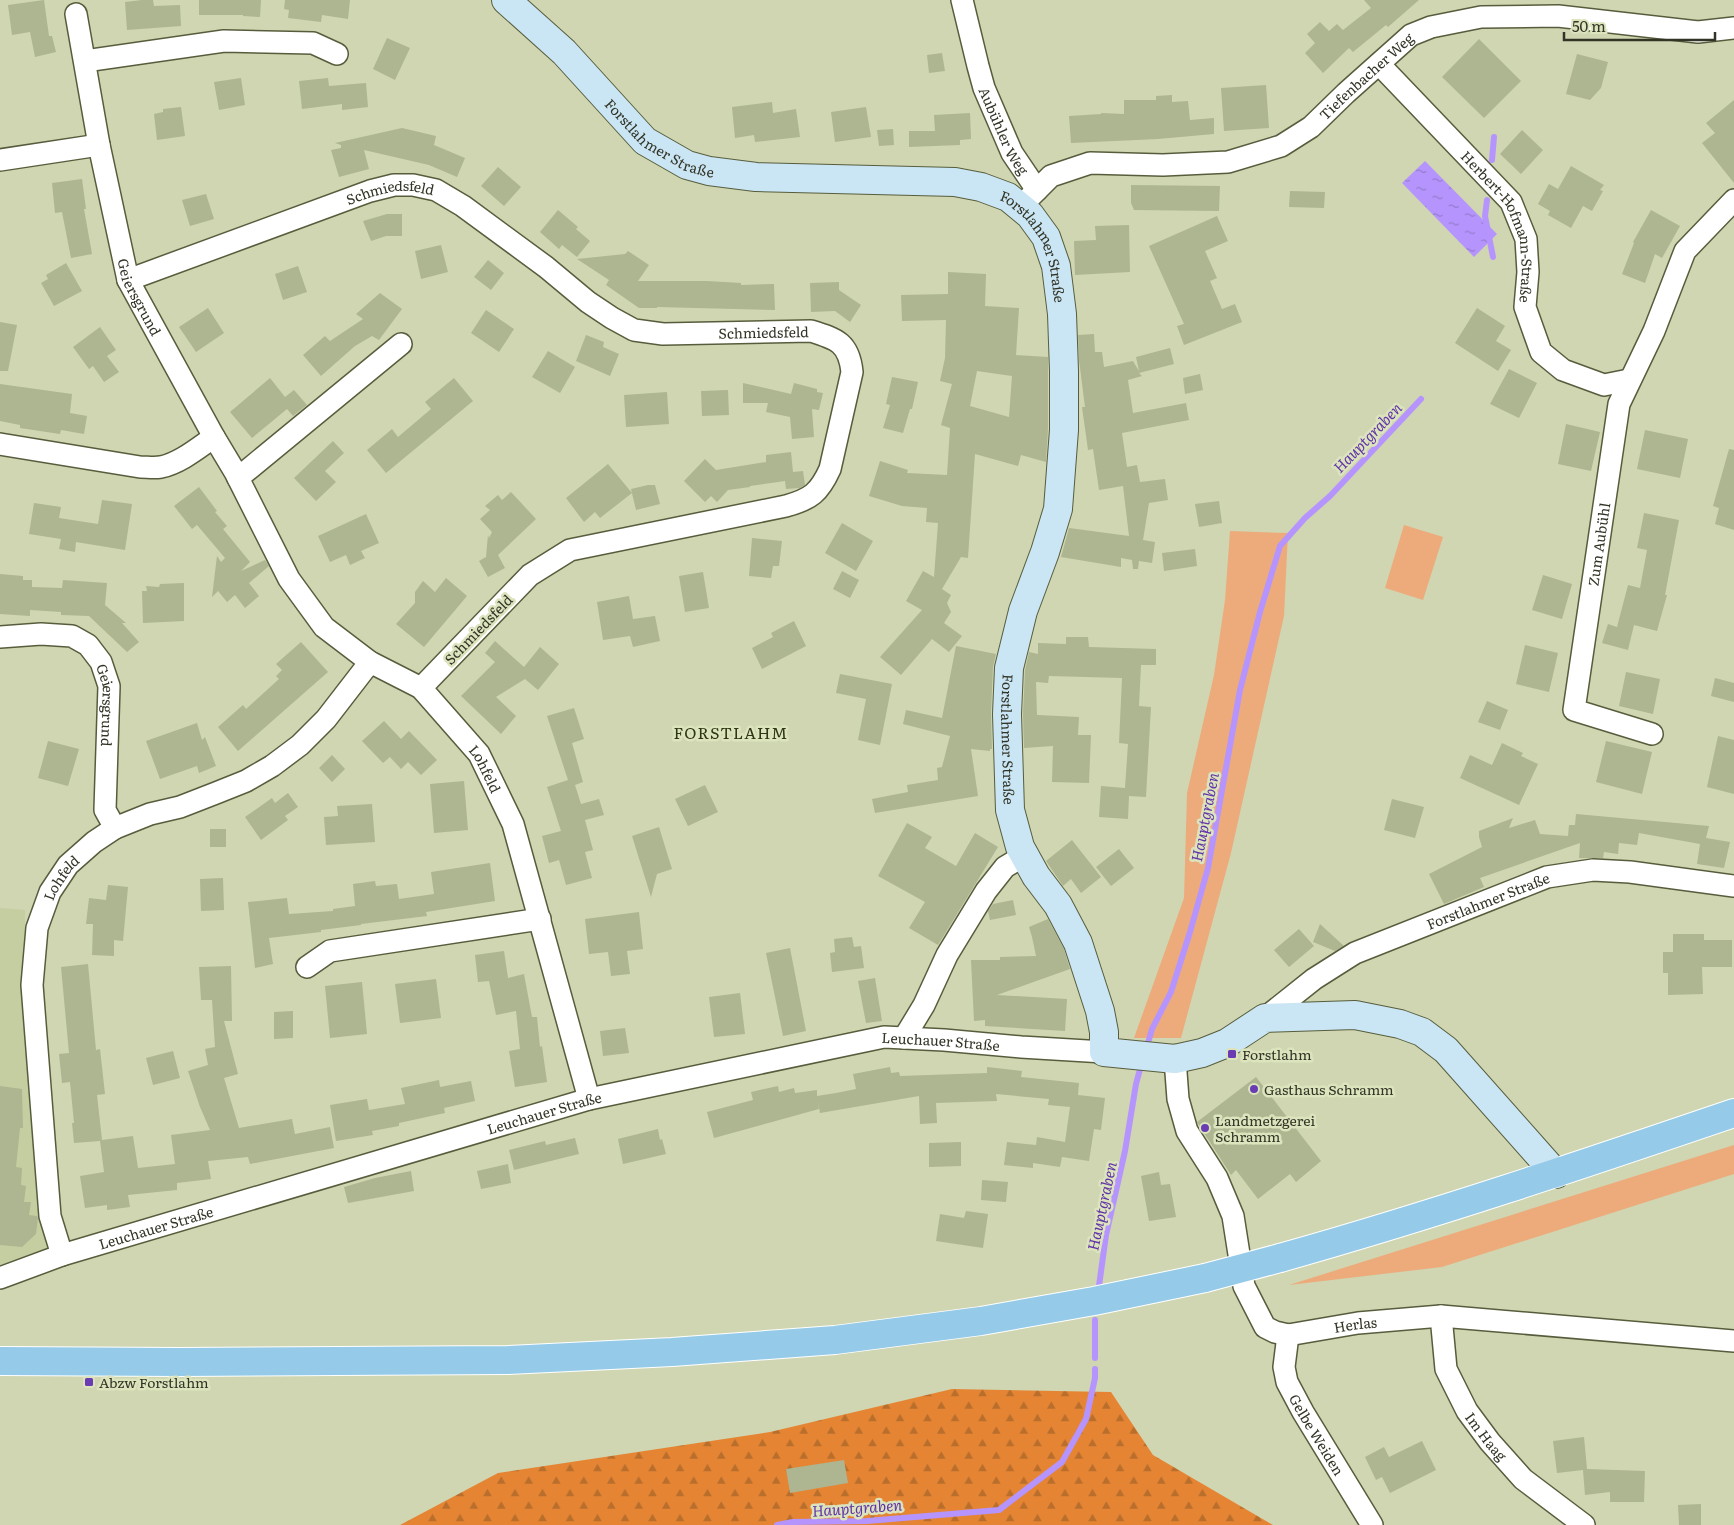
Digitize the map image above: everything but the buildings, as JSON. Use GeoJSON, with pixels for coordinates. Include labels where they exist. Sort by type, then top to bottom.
{"type":"FeatureCollection","features":[{"type":"Feature","properties":{"kind":"main road"},"geometry":{"type":"LineString","coordinates":[[0,1361],[508,1360],[682,1351],[835,1340],[981,1321],[1094,1301],[1205,1278],[1280,1258],[1385,1228],[1556,1174],[1734,1113]]}},
{"type":"Feature","properties":{"kind":"street","name":"Forstlahmer Straße"},"geometry":{"type":"LineString","coordinates":[[506,0],[564,52],[645,141],[687,164],[709,171],[756,177],[955,182],[981,187],[1008,197],[1028,198],[1030,215],[1046,237],[1056,266],[1062,314],[1064,430],[1058,508],[1045,552],[1023,611],[1010,668],[1007,714],[1010,810],[1020,847],[1036,876],[1058,905],[1078,943],[1100,1011],[1104,1032],[1104,1052],[1175,1059],[1202,1053],[1227,1043],[1265,1018],[1314,979],[1355,953],[1547,877],[1593,870],[1630,872],[1734,886]]}},
{"type":"Feature","properties":{"kind":"street","name":"Aubühler Weg"},"geometry":{"type":"LineString","coordinates":[[962,0],[984,88],[1012,153],[1028,198]]}},
{"type":"Feature","properties":{"kind":"street","name":"Geiersgrund"},"geometry":{"type":"LineString","coordinates":[[76,14],[99,145],[128,280],[238,478],[289,579],[324,627]]}},
{"type":"Feature","properties":{"kind":"street","name":"Tiefenbacher Weg"},"geometry":{"type":"LineString","coordinates":[[1028,198],[1051,176],[1090,163],[1163,165],[1228,162],[1281,146],[1311,127],[1411,35],[1431,27],[1481,17],[1558,16],[1698,32],[1734,28]]}},
{"type":"Feature","properties":{"kind":"street"},"geometry":{"type":"LineString","coordinates":[[85,61],[224,42],[313,43],[337,54]]}},
{"type":"Feature","properties":{"kind":"street","name":"Herbert-Hofmann-Straße"},"geometry":{"type":"LineString","coordinates":[[1379,64],[1511,202],[1526,239],[1528,272],[1525,307],[1541,352],[1563,370],[1604,385],[1630,380]]}},
{"type":"Feature","properties":{"kind":"street"},"geometry":{"type":"LineString","coordinates":[[0,160],[99,145]]}},
{"type":"Feature","properties":{"kind":"street","name":"Schmiedsfeld"},"geometry":{"type":"LineString","coordinates":[[128,280],[370,191],[394,185],[413,185],[436,190],[463,206],[546,267],[588,302],[634,330],[663,334],[812,331],[829,336],[842,345],[851,356],[852,372],[830,469],[824,482],[814,495],[803,501],[786,506],[570,550],[530,575],[421,688]]}},
{"type":"Feature","properties":{"kind":"street"},"geometry":{"type":"LineString","coordinates":[[1630,380],[1654,331],[1685,251],[1734,200]]}},
{"type":"Feature","properties":{"kind":"street"},"geometry":{"type":"LineString","coordinates":[[238,478],[401,344]]}},
{"type":"Feature","properties":{"kind":"street","name":"Zum Aubühl"},"geometry":{"type":"LineString","coordinates":[[1630,380],[1619,404],[1574,710],[1652,734]]}},
{"type":"Feature","properties":{"kind":"street"},"geometry":{"type":"LineString","coordinates":[[0,444],[140,467],[160,467],[191,453],[214,437]]}},
{"type":"Feature","properties":{"kind":"street","name":"Lohfeld"},"geometry":{"type":"LineString","coordinates":[[324,627],[370,662],[421,688],[479,754],[513,824],[589,1099]]}},
{"type":"Feature","properties":{"kind":"street","name":"Geiersgrund"},"geometry":{"type":"LineString","coordinates":[[0,637],[41,634],[72,636],[88,645],[101,662],[110,686],[104,810],[115,828]]}},
{"type":"Feature","properties":{"kind":"street","name":"Lohfeld"},"geometry":{"type":"LineString","coordinates":[[62,1255],[50,1216],[32,985],[37,928],[50,892],[68,865],[94,842],[115,828],[150,814],[180,807],[216,794],[246,781],[272,766],[300,745],[326,719],[370,662]]}},
{"type":"Feature","properties":{"kind":"street"},"geometry":{"type":"LineString","coordinates":[[904,1038],[924,1005],[947,955],[986,891],[1005,867],[1025,855]]}},
{"type":"Feature","properties":{"kind":"street"},"geometry":{"type":"LineString","coordinates":[[307,967],[330,951],[540,919]]}},
{"type":"Feature","properties":{"kind":"street"},"geometry":{"type":"LineString","coordinates":[[1265,1018],[1355,1016],[1400,1024],[1422,1032],[1446,1050],[1556,1174]]}},
{"type":"Feature","properties":{"kind":"street","name":"Leuchauer Straße"},"geometry":{"type":"LineString","coordinates":[[0,1278],[62,1255],[589,1099],[884,1037],[1104,1052]]}},
{"type":"Feature","properties":{"kind":"street","name":"Herlas"},"geometry":{"type":"LineString","coordinates":[[1175,1059],[1178,1099],[1187,1131],[1217,1178],[1233,1216],[1244,1286],[1265,1327],[1288,1335],[1358,1323],[1441,1316],[1734,1341]]}},
{"type":"Feature","properties":{"kind":"street","name":"Im Haag"},"geometry":{"type":"LineString","coordinates":[[1441,1316],[1446,1370],[1468,1411],[1490,1442],[1523,1479],[1584,1525]]}},
{"type":"Feature","properties":{"kind":"street","name":"Gelbe Weiden"},"geometry":{"type":"LineString","coordinates":[[1288,1335],[1284,1367],[1287,1382],[1303,1412],[1372,1525]]}},
{"type":"Feature","properties":{"kind":"shaded area"},"geometry":{"type":"Polygon","coordinates":[[[1404,525],[1443,537],[1423,600],[1385,588],[1404,525]]]}},
{"type":"Feature","properties":{"kind":"shaded area"},"geometry":{"type":"Polygon","coordinates":[[[1230,531],[1288,533],[1284,616],[1231,853],[1181,1038],[1134,1038],[1184,898],[1187,793],[1214,675],[1225,600],[1230,531]]]}},
{"type":"Feature","properties":{"kind":"shaded area"},"geometry":{"type":"Polygon","coordinates":[[[0,908],[25,910],[25,956],[37,1160],[47,1248],[0,1271],[0,908]]]}},
{"type":"Feature","properties":{"kind":"shaded area"},"geometry":{"type":"Polygon","coordinates":[[[1734,1145],[1734,1174],[1442,1267],[1289,1285],[1734,1145]]]}},
{"type":"Feature","properties":{"kind":"green space"},"geometry":{"type":"Polygon","coordinates":[[[952,1389],[1111,1392],[1153,1455],[1273,1525],[400,1525],[498,1473],[770,1432],[952,1389]]]}},
{"type":"Feature","properties":{"kind":"water"},"geometry":{"type":"Polygon","coordinates":[[[1425,161],[1497,234],[1474,257],[1402,183],[1425,161]]]}},
{"type":"Feature","properties":{"kind":"waterway","name":"Hauptgraben"},"geometry":{"type":"LineString","coordinates":[[1492,160],[1494,137]]}},
{"type":"Feature","properties":{"kind":"waterway","name":"Hauptgraben"},"geometry":{"type":"LineString","coordinates":[[1487,200],[1485,216],[1493,257]]}},
{"type":"Feature","properties":{"kind":"waterway","name":"Hauptgraben"},"geometry":{"type":"LineString","coordinates":[[1146,1050],[1152,1029],[1171,992],[1208,868],[1240,690],[1260,612],[1280,546],[1421,399]]}},
{"type":"Feature","properties":{"kind":"waterway","name":"Hauptgraben"},"geometry":{"type":"LineString","coordinates":[[1099,1286],[1106,1235],[1142,1062]]}},
{"type":"Feature","properties":{"kind":"waterway","name":"Hauptgraben"},"geometry":{"type":"LineString","coordinates":[[1095,1320],[1095,1358]]}},
{"type":"Feature","properties":{"kind":"waterway","name":"Hauptgraben"},"geometry":{"type":"LineString","coordinates":[[777,1525],[793,1522],[867,1521],[999,1510],[1062,1462],[1086,1419],[1095,1378],[1095,1369]]}},
{"type":"Feature","properties":{"kind":"place","name":"Forstlahm"},"geometry":{"type":"Point","coordinates":[1232,1054]}},
{"type":"Feature","properties":{"kind":"place","name":"Gasthaus Schramm"},"geometry":{"type":"Point","coordinates":[1254,1089]}},
{"type":"Feature","properties":{"kind":"place","name":"Landmetzgerei Schramm"},"geometry":{"type":"Point","coordinates":[1205,1128]}},
{"type":"Feature","properties":{"kind":"place","name":"Abzw Forstlahm"},"geometry":{"type":"Point","coordinates":[89,1382]}},
{"type":"Feature","properties":{"kind":"district","name":"FORSTLAHM"},"geometry":{"type":"Point","coordinates":[731,732]}}]}
